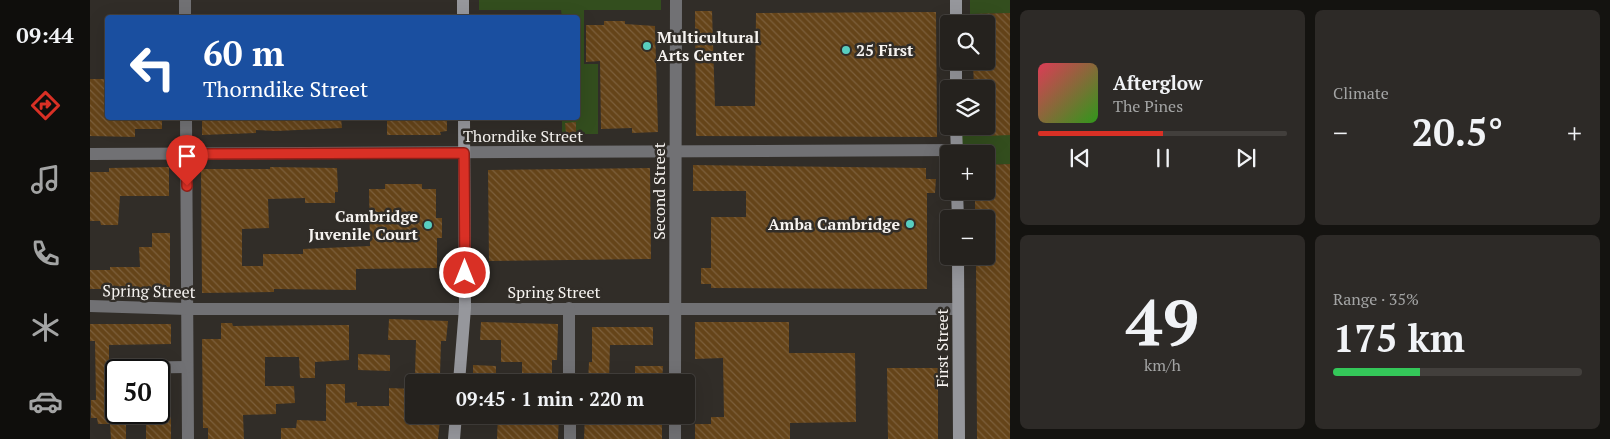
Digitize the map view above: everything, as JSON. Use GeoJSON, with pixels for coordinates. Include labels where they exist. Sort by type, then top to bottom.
{"type":"FeatureCollection","features":[{"type":"Feature","properties":{"kind":"main road"},"geometry":{"type":"LineString","coordinates":[[463,0],[463,15]]}},
{"type":"Feature","properties":{"kind":"main road"},"geometry":{"type":"LineString","coordinates":[[956,0],[956,15]]}},
{"type":"Feature","properties":{"kind":"main road"},"geometry":{"type":"LineString","coordinates":[[460,374],[465,308],[464,120]]}},
{"type":"Feature","properties":{"kind":"main road","name":"First Street"},"geometry":{"type":"LineString","coordinates":[[958,265],[959,439]]}},
{"type":"Feature","properties":{"kind":"main road"},"geometry":{"type":"LineString","coordinates":[[454,439],[455,424]]}},
{"type":"Feature","properties":{"kind":"street"},"geometry":{"type":"LineString","coordinates":[[185,0],[185,15]]}},
{"type":"Feature","properties":{"kind":"street","name":"Second Street"},"geometry":{"type":"LineString","coordinates":[[675,374],[676,0]]}},
{"type":"Feature","properties":{"kind":"street"},"geometry":{"type":"LineString","coordinates":[[186,120],[188,439]]}},
{"type":"Feature","properties":{"kind":"street","name":"Thorndike Street"},"geometry":{"type":"LineString","coordinates":[[90,154],[676,151],[940,152]]}},
{"type":"Feature","properties":{"kind":"street","name":"Spring Street"},"geometry":{"type":"LineString","coordinates":[[90,306],[187,309],[958,308]]}},
{"type":"Feature","properties":{"kind":"street"},"geometry":{"type":"LineString","coordinates":[[569,308],[569,374]]}},
{"type":"Feature","properties":{"kind":"street"},"geometry":{"type":"LineString","coordinates":[[170,367],[187,367]]}},
{"type":"Feature","properties":{"kind":"street"},"geometry":{"type":"LineString","coordinates":[[570,424],[570,439]]}},
{"type":"Feature","properties":{"kind":"street"},"geometry":{"type":"LineString","coordinates":[[675,424],[676,439]]}},
{"type":"Feature","properties":{"kind":"green space"},"geometry":{"type":"Polygon","coordinates":[[[479,0],[661,0],[661,10],[584,10],[584,64],[598,64],[598,134],[562,134],[562,120],[580,120],[580,15],[562,15],[561,10],[479,10],[479,0]]]}},
{"type":"Feature","properties":{"kind":"green space"},"geometry":{"type":"Polygon","coordinates":[[[970,0],[1010,0],[1010,13],[970,14],[970,0]]]}},
{"type":"Feature","properties":{"kind":"green space"},"geometry":{"type":"Polygon","coordinates":[[[956,135],[1010,135],[1010,164],[995,165],[995,145],[957,145],[956,135]]]}},
{"type":"Feature","properties":{"kind":"building","name":"25 First"},"geometry":{"type":"Polygon","coordinates":[[[695,11],[712,11],[715,106],[755,106],[756,13],[936,12],[937,137],[696,136],[695,11]]]}},
{"type":"Feature","properties":{"kind":"building"},"geometry":{"type":"Polygon","coordinates":[[[1010,13],[1010,135],[986,136],[995,135],[995,80],[974,80],[973,70],[995,70],[995,15],[973,14],[1010,13]]]}},
{"type":"Feature","properties":{"kind":"building"},"geometry":{"type":"Polygon","coordinates":[[[604,21],[625,21],[625,24],[655,26],[658,132],[632,133],[632,128],[601,129],[600,61],[586,62],[586,25],[604,25],[604,21]]]}},
{"type":"Feature","properties":{"kind":"building"},"geometry":{"type":"Polygon","coordinates":[[[90,79],[105,79],[105,120],[162,120],[162,129],[135,129],[135,137],[90,136],[90,79]]]}},
{"type":"Feature","properties":{"kind":"building"},"geometry":{"type":"Polygon","coordinates":[[[202,120],[341,120],[342,128],[256,130],[256,133],[202,135],[202,120]]]}},
{"type":"Feature","properties":{"kind":"building"},"geometry":{"type":"Polygon","coordinates":[[[387,120],[447,120],[447,131],[440,132],[441,135],[387,135],[387,120]]]}},
{"type":"Feature","properties":{"kind":"building"},"geometry":{"type":"Polygon","coordinates":[[[576,122],[576,133],[566,133],[565,123],[576,122]]]}},
{"type":"Feature","properties":{"kind":"building"},"geometry":{"type":"Polygon","coordinates":[[[1010,164],[1010,439],[977,439],[976,265],[995,265],[995,210],[975,210],[975,200],[995,200],[995,165],[1010,164]]]}},
{"type":"Feature","properties":{"kind":"building"},"geometry":{"type":"Polygon","coordinates":[[[693,165],[926,168],[926,179],[936,179],[935,193],[927,193],[927,289],[711,288],[711,284],[701,284],[701,268],[711,268],[711,217],[746,217],[746,191],[693,191],[693,165]]]}},
{"type":"Feature","properties":{"kind":"building"},"geometry":{"type":"Polygon","coordinates":[[[169,167],[169,196],[120,196],[118,225],[101,225],[100,221],[90,221],[90,172],[109,172],[109,168],[169,167]]]}},
{"type":"Feature","properties":{"kind":"building"},"geometry":{"type":"Polygon","coordinates":[[[270,167],[337,168],[338,192],[335,192],[335,203],[305,203],[305,198],[268,199],[269,228],[242,229],[242,266],[263,266],[263,254],[303,254],[303,249],[370,246],[369,189],[385,189],[385,184],[422,184],[422,189],[436,189],[436,218],[442,218],[442,238],[437,238],[437,268],[356,269],[356,290],[274,289],[274,292],[202,293],[201,169],[270,169],[270,167]]]}},
{"type":"Feature","properties":{"kind":"building"},"geometry":{"type":"Polygon","coordinates":[[[650,168],[651,259],[489,261],[488,170],[650,168]]]}},
{"type":"Feature","properties":{"kind":"building"},"geometry":{"type":"Polygon","coordinates":[[[152,233],[170,233],[170,289],[90,289],[90,270],[110,270],[110,267],[140,267],[139,247],[152,247],[152,233]]]}},
{"type":"Feature","properties":{"kind":"building"},"geometry":{"type":"Polygon","coordinates":[[[389,319],[448,321],[446,341],[441,341],[440,374],[415,374],[416,340],[388,340],[389,319]]]}},
{"type":"Feature","properties":{"kind":"building"},"geometry":{"type":"Polygon","coordinates":[[[481,322],[558,324],[557,360],[552,360],[552,374],[522,374],[522,362],[501,362],[501,340],[480,340],[481,322]]]}},
{"type":"Feature","properties":{"kind":"building"},"geometry":{"type":"Polygon","coordinates":[[[695,322],[789,322],[789,353],[855,353],[856,422],[790,423],[790,439],[695,439],[695,424],[711,424],[711,417],[724,417],[723,358],[695,359],[695,322]]]}},
{"type":"Feature","properties":{"kind":"building"},"geometry":{"type":"Polygon","coordinates":[[[221,323],[232,323],[233,326],[349,325],[349,360],[315,362],[315,378],[300,378],[299,357],[265,357],[265,386],[294,386],[295,403],[276,404],[276,414],[243,415],[244,439],[208,439],[208,428],[203,428],[202,339],[221,339],[221,323]]]}},
{"type":"Feature","properties":{"kind":"building"},"geometry":{"type":"Polygon","coordinates":[[[90,324],[171,324],[171,344],[109,345],[109,359],[105,359],[105,424],[98,424],[97,418],[91,418],[91,400],[96,400],[95,341],[90,341],[90,324]]]}},
{"type":"Feature","properties":{"kind":"building"},"geometry":{"type":"Polygon","coordinates":[[[592,327],[653,327],[653,345],[610,345],[609,374],[588,374],[589,362],[592,362],[592,327]]]}},
{"type":"Feature","properties":{"kind":"building"},"geometry":{"type":"Polygon","coordinates":[[[358,354],[390,355],[390,371],[358,370],[358,354]]]}},
{"type":"Feature","properties":{"kind":"building"},"geometry":{"type":"Polygon","coordinates":[[[473,365],[496,366],[496,374],[473,374],[473,365]]]}},
{"type":"Feature","properties":{"kind":"building"},"geometry":{"type":"Polygon","coordinates":[[[635,366],[663,366],[662,374],[635,374],[635,366]]]}},
{"type":"Feature","properties":{"kind":"building"},"geometry":{"type":"Polygon","coordinates":[[[887,368],[938,368],[938,439],[888,439],[887,368]]]}},
{"type":"Feature","properties":{"kind":"building"},"geometry":{"type":"Polygon","coordinates":[[[170,375],[171,439],[146,439],[146,424],[170,424],[170,375]]]}},
{"type":"Feature","properties":{"kind":"building"},"geometry":{"type":"Polygon","coordinates":[[[326,384],[345,384],[345,403],[357,402],[357,406],[389,406],[389,388],[405,389],[405,424],[440,424],[438,439],[281,439],[281,428],[296,428],[297,420],[326,421],[326,384]]]}},
{"type":"Feature","properties":{"kind":"building"},"geometry":{"type":"Polygon","coordinates":[[[110,424],[126,424],[126,439],[111,439],[110,424]]]}},
{"type":"Feature","properties":{"kind":"building"},"geometry":{"type":"Polygon","coordinates":[[[498,424],[559,424],[558,439],[497,439],[498,424]]]}},
{"type":"Feature","properties":{"kind":"building"},"geometry":{"type":"Polygon","coordinates":[[[585,424],[662,424],[662,439],[584,439],[585,424]]]}},
{"type":"Feature","properties":{"kind":"place","name":"Multicultural Arts Center"},"geometry":{"type":"Point","coordinates":[647,46]}},
{"type":"Feature","properties":{"kind":"place","name":"25 First"},"geometry":{"type":"Point","coordinates":[846,50]}},
{"type":"Feature","properties":{"kind":"place","name":"Amba Cambridge"},"geometry":{"type":"Point","coordinates":[910,224]}},
{"type":"Feature","properties":{"kind":"place","name":"Cambridge Juvenile Court"},"geometry":{"type":"Point","coordinates":[428,225]}},
{"type":"Feature","properties":{"kind":"route"},"geometry":{"type":"LineString","coordinates":[[187,186],[186,154],[464,153],[465,273]]}}]}
